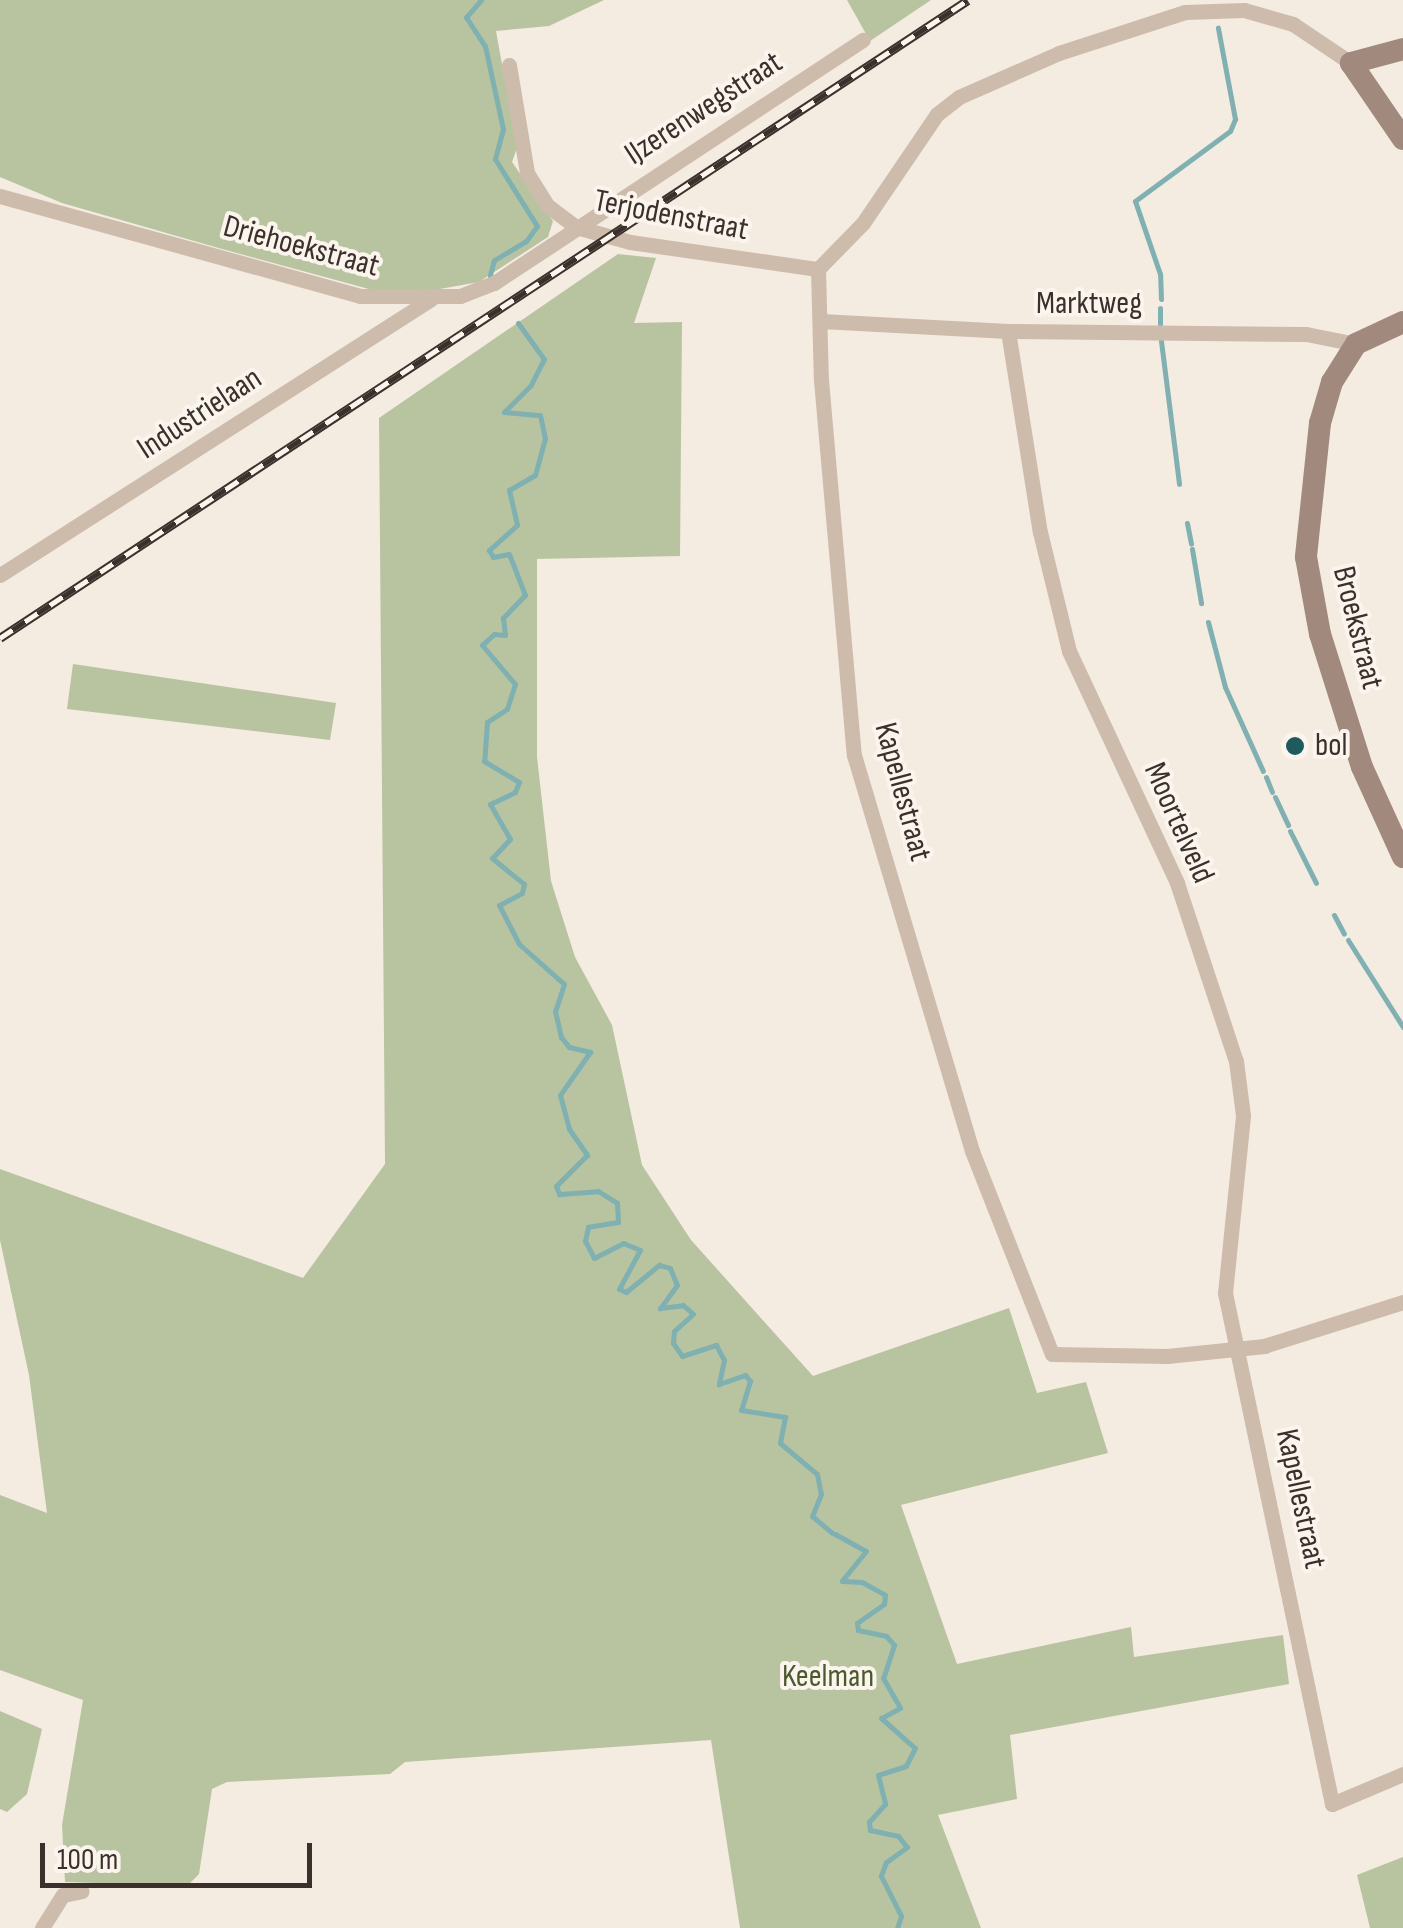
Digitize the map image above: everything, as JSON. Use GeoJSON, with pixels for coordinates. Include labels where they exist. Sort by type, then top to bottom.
{"type":"FeatureCollection","features":[{"type":"Feature","properties":{"kind":"street"},"geometry":{"type":"LineString","coordinates":[[818,269],[863,222],[937,114],[959,97],[1060,53],[1184,12],[1244,10],[1294,24],[1352,63],[1403,139]]}},
{"type":"Feature","properties":{"kind":"street","name":"IJzerenwegstraat"},"geometry":{"type":"LineString","coordinates":[[576,227],[863,40]]}},
{"type":"Feature","properties":{"kind":"street"},"geometry":{"type":"LineString","coordinates":[[1352,63],[1403,49]]}},
{"type":"Feature","properties":{"kind":"street","name":"Terjodenstraat"},"geometry":{"type":"LineString","coordinates":[[510,65],[527,172],[548,206],[576,227],[630,242],[818,269]]}},
{"type":"Feature","properties":{"kind":"street","name":"Driehoekstraat"},"geometry":{"type":"LineString","coordinates":[[0,196],[360,296],[430,299],[494,283],[576,227]]}},
{"type":"Feature","properties":{"kind":"street","name":"Kapellestraat"},"geometry":{"type":"LineString","coordinates":[[818,269],[843,682],[854,754],[972,1151],[1024,1290],[1052,1354],[1167,1356],[1234,1345],[1332,1804],[1403,1774]]}},
{"type":"Feature","properties":{"kind":"street","name":"Industrielaan"},"geometry":{"type":"LineString","coordinates":[[0,574],[430,299]]}},
{"type":"Feature","properties":{"kind":"street","name":"Marktweg"},"geometry":{"type":"LineString","coordinates":[[821,321],[1008,331],[1306,334],[1356,344]]}},
{"type":"Feature","properties":{"kind":"street"},"geometry":{"type":"LineString","coordinates":[[1356,344],[1403,322]]}},
{"type":"Feature","properties":{"kind":"street","name":"Moortelveld"},"geometry":{"type":"LineString","coordinates":[[1008,331],[1040,532],[1070,650],[1177,883],[1236,1061],[1243,1116],[1224,1293],[1234,1345]]}},
{"type":"Feature","properties":{"kind":"street","name":"Broekstraat"},"geometry":{"type":"LineString","coordinates":[[1356,344],[1332,382],[1320,424],[1306,557],[1320,634],[1362,768],[1403,858]]}},
{"type":"Feature","properties":{"kind":"street"},"geometry":{"type":"LineString","coordinates":[[1234,1345],[1264,1346],[1403,1302]]}},
{"type":"Feature","properties":{"kind":"street"},"geometry":{"type":"LineString","coordinates":[[42,1928],[63,1895],[82,1891]]}},
{"type":"Feature","properties":{"kind":"green space"},"geometry":{"type":"Polygon","coordinates":[[[0,0],[604,0],[549,26],[496,31],[517,148],[512,162],[553,221],[548,237],[479,282],[412,294],[369,289],[222,249],[62,203],[0,177],[0,0]]]}},
{"type":"Feature","properties":{"kind":"green space"},"geometry":{"type":"Polygon","coordinates":[[[847,0],[931,0],[870,41],[847,0]]]}},
{"type":"Feature","properties":{"kind":"green space","name":"Keelman"},"geometry":{"type":"Polygon","coordinates":[[[618,254],[656,258],[634,323],[682,322],[680,556],[537,559],[537,757],[551,881],[575,957],[612,1025],[642,1165],[691,1240],[813,1376],[1009,1308],[1037,1393],[1086,1382],[1108,1453],[901,1505],[957,1664],[1131,1627],[1134,1657],[1283,1635],[1289,1684],[1010,1735],[1017,1799],[938,1815],[981,1928],[740,1928],[711,1740],[405,1762],[390,1774],[227,1782],[212,1789],[199,1874],[187,1886],[65,1882],[62,1825],[83,1700],[0,1670],[0,1495],[47,1513],[29,1375],[0,1240],[0,1169],[303,1278],[385,1164],[379,418],[618,254]]]}},
{"type":"Feature","properties":{"kind":"green space"},"geometry":{"type":"Polygon","coordinates":[[[73,664],[336,703],[330,740],[67,709],[73,664]]]}},
{"type":"Feature","properties":{"kind":"green space"},"geometry":{"type":"Polygon","coordinates":[[[0,1711],[42,1729],[27,1794],[7,1812],[0,1809],[0,1711]]]}},
{"type":"Feature","properties":{"kind":"green space"},"geometry":{"type":"Polygon","coordinates":[[[1403,1857],[1403,1928],[1370,1928],[1357,1875],[1403,1857]]]}},
{"type":"Feature","properties":{"kind":"waterway"},"geometry":{"type":"LineString","coordinates":[[481,0],[466,17],[485,46],[503,129],[495,159],[537,226],[526,241],[494,260],[490,275]]}},
{"type":"Feature","properties":{"kind":"waterway"},"geometry":{"type":"LineString","coordinates":[[1161,299],[1160,274],[1135,201],[1230,131],[1235,119],[1218,28]]}},
{"type":"Feature","properties":{"kind":"waterway"},"geometry":{"type":"LineString","coordinates":[[1160,308],[1160,324]]}},
{"type":"Feature","properties":{"kind":"waterway"},"geometry":{"type":"LineString","coordinates":[[518,323],[544,359],[531,385],[504,412],[540,415],[545,438],[535,475],[509,490],[517,525],[489,550],[493,557],[509,554],[525,595],[503,618],[505,635],[494,634],[482,645],[515,684],[507,709],[487,722],[484,761],[519,782],[515,792],[490,804],[510,839],[492,858],[524,884],[522,893],[499,905],[519,944],[564,984],[555,1011],[561,1037],[569,1047],[590,1052],[560,1095],[569,1129],[587,1155],[556,1186],[559,1194],[598,1191],[617,1203],[618,1222],[588,1227],[585,1241],[594,1258],[623,1243],[640,1250],[619,1289],[626,1292],[659,1265],[670,1268],[677,1285],[660,1308],[683,1305],[693,1314],[674,1331],[673,1343],[682,1356],[716,1345],[724,1360],[719,1384],[745,1375],[750,1381],[741,1410],[785,1417],[780,1443],[817,1474],[821,1494],[812,1516],[832,1533]]}},
{"type":"Feature","properties":{"kind":"waterway"},"geometry":{"type":"LineString","coordinates":[[1161,341],[1179,484]]}},
{"type":"Feature","properties":{"kind":"waterway"},"geometry":{"type":"LineString","coordinates":[[1187,523],[1191,544]]}},
{"type":"Feature","properties":{"kind":"waterway"},"geometry":{"type":"LineString","coordinates":[[1192,549],[1201,603]]}},
{"type":"Feature","properties":{"kind":"waterway"},"geometry":{"type":"LineString","coordinates":[[1208,622],[1225,687],[1263,771]]}},
{"type":"Feature","properties":{"kind":"waterway"},"geometry":{"type":"LineString","coordinates":[[1266,777],[1272,792]]}},
{"type":"Feature","properties":{"kind":"waterway"},"geometry":{"type":"LineString","coordinates":[[1275,797],[1288,825]]}},
{"type":"Feature","properties":{"kind":"waterway"},"geometry":{"type":"LineString","coordinates":[[1290,831],[1316,883]]}},
{"type":"Feature","properties":{"kind":"waterway"},"geometry":{"type":"LineString","coordinates":[[1334,915],[1344,934]]}},
{"type":"Feature","properties":{"kind":"waterway"},"geometry":{"type":"LineString","coordinates":[[1348,940],[1403,1027]]}},
{"type":"Feature","properties":{"kind":"waterway"},"geometry":{"type":"LineString","coordinates":[[835,1534],[866,1551],[842,1581],[862,1582],[885,1595],[884,1604],[857,1623],[858,1630],[886,1636],[894,1645],[883,1678],[900,1708],[881,1718],[915,1748],[906,1766],[878,1775],[885,1804],[869,1822],[870,1830],[898,1836],[907,1847],[886,1862],[881,1876],[901,1916],[897,1928]]}},
{"type":"Feature","properties":{"kind":"railway"},"geometry":{"type":"LineString","coordinates":[[0,638],[968,0]]}},
{"type":"Feature","properties":{"kind":"place","name":"bol"},"geometry":{"type":"Point","coordinates":[1295,746]}}]}
